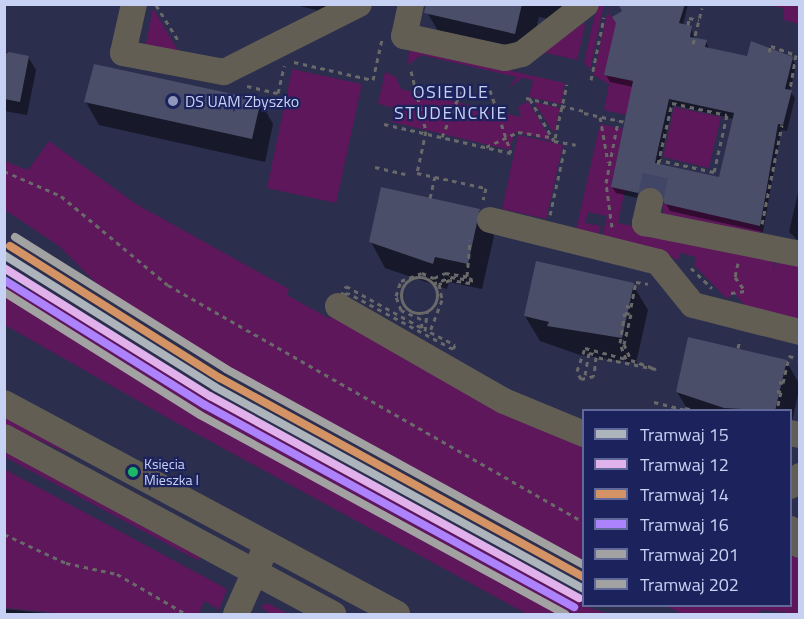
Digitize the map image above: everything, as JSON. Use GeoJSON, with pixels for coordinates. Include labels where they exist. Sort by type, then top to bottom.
{"type":"FeatureCollection","features":[{"type":"Feature","properties":{"kind":"street"},"geometry":{"type":"LineString","coordinates":[[134,4],[123,53],[194,67],[238,69],[359,4]]}},
{"type":"Feature","properties":{"kind":"street"},"geometry":{"type":"LineString","coordinates":[[411,4],[404,36],[505,58],[522,54],[586,4]]}},
{"type":"Feature","properties":{"kind":"street"},"geometry":{"type":"LineString","coordinates":[[650,201],[645,223],[755,236],[800,254]]}},
{"type":"Feature","properties":{"kind":"street"},"geometry":{"type":"LineString","coordinates":[[490,220],[654,261],[668,269],[693,305],[800,332]]}},
{"type":"Feature","properties":{"kind":"street"},"geometry":{"type":"LineString","coordinates":[[338,306],[504,401],[582,433]]}},
{"type":"Feature","properties":{"kind":"street"},"geometry":{"type":"LineString","coordinates":[[4,403],[397,615]]}},
{"type":"Feature","properties":{"kind":"street"},"geometry":{"type":"LineString","coordinates":[[4,437],[333,615]]}},
{"type":"Feature","properties":{"kind":"street"},"geometry":{"type":"LineString","coordinates":[[236,615],[267,544]]}},
{"type":"Feature","properties":{"kind":"path"},"geometry":{"type":"LineString","coordinates":[[156,4],[194,67]]}},
{"type":"Feature","properties":{"kind":"path"},"geometry":{"type":"LineString","coordinates":[[591,80],[607,4]]}},
{"type":"Feature","properties":{"kind":"path"},"geometry":{"type":"LineString","coordinates":[[693,44],[702,9]]}},
{"type":"Feature","properties":{"kind":"path"},"geometry":{"type":"LineString","coordinates":[[688,25],[689,18],[699,20]]}},
{"type":"Feature","properties":{"kind":"path"},"geometry":{"type":"LineString","coordinates":[[234,83],[278,93],[286,60],[373,80],[384,26]]}},
{"type":"Feature","properties":{"kind":"path"},"geometry":{"type":"LineString","coordinates":[[769,52],[771,46],[797,55],[790,90]]}},
{"type":"Feature","properties":{"kind":"path"},"geometry":{"type":"LineString","coordinates":[[411,71],[426,134],[417,173],[486,188]]}},
{"type":"Feature","properties":{"kind":"path"},"geometry":{"type":"LineString","coordinates":[[442,137],[464,84]]}},
{"type":"Feature","properties":{"kind":"path"},"geometry":{"type":"LineString","coordinates":[[555,138],[567,84]]}},
{"type":"Feature","properties":{"kind":"path"},"geometry":{"type":"LineString","coordinates":[[384,124],[511,153],[490,90]]}},
{"type":"Feature","properties":{"kind":"path"},"geometry":{"type":"LineString","coordinates":[[555,138],[528,98],[625,122]]}},
{"type":"Feature","properties":{"kind":"path"},"geometry":{"type":"LineString","coordinates":[[672,103],[727,115],[714,172],[659,162],[672,103]]}},
{"type":"Feature","properties":{"kind":"path"},"geometry":{"type":"LineString","coordinates":[[600,117],[615,236]]}},
{"type":"Feature","properties":{"kind":"path"},"geometry":{"type":"LineString","coordinates":[[608,169],[618,121]]}},
{"type":"Feature","properties":{"kind":"path"},"geometry":{"type":"LineString","coordinates":[[745,291],[735,277],[755,236],[782,125]]}},
{"type":"Feature","properties":{"kind":"path"},"geometry":{"type":"LineString","coordinates":[[486,147],[518,132],[555,138],[576,145]]}},
{"type":"Feature","properties":{"kind":"path"},"geometry":{"type":"LineString","coordinates":[[547,233],[566,143]]}},
{"type":"Feature","properties":{"kind":"path"},"geometry":{"type":"LineString","coordinates":[[375,167],[405,174]]}},
{"type":"Feature","properties":{"kind":"path"},"geometry":{"type":"LineString","coordinates":[[4,171],[61,196],[188,297],[582,521]]}},
{"type":"Feature","properties":{"kind":"path"},"geometry":{"type":"LineString","coordinates":[[430,198],[435,177]]}},
{"type":"Feature","properties":{"kind":"path"},"geometry":{"type":"LineString","coordinates":[[470,240],[474,241],[470,279]]}},
{"type":"Feature","properties":{"kind":"path"},"geometry":{"type":"LineString","coordinates":[[627,306],[631,307],[636,282],[648,285],[654,261]]}},
{"type":"Feature","properties":{"kind":"path"},"geometry":{"type":"LineString","coordinates":[[422,273],[434,278],[445,273],[470,279],[439,284],[442,300],[430,332],[455,345],[453,349],[348,292],[341,296],[346,286],[422,328],[423,321],[406,315],[397,303],[401,281],[422,273]]}},
{"type":"Feature","properties":{"kind":"path"},"geometry":{"type":"LineString","coordinates":[[425,331],[427,311],[437,296],[433,284],[418,277],[401,290],[409,311],[427,311]]}},
{"type":"Feature","properties":{"kind":"path"},"geometry":{"type":"LineString","coordinates":[[433,284],[445,277],[470,279]]}},
{"type":"Feature","properties":{"kind":"path"},"geometry":{"type":"LineString","coordinates":[[625,314],[629,315],[622,342],[629,362]]}},
{"type":"Feature","properties":{"kind":"path"},"geometry":{"type":"LineString","coordinates":[[625,314],[620,343],[626,359],[587,347],[579,377],[594,376],[596,357],[659,368]]}},
{"type":"Feature","properties":{"kind":"path"},"geometry":{"type":"LineString","coordinates":[[625,314],[631,314],[624,344],[631,360],[659,368]]}},
{"type":"Feature","properties":{"kind":"path"},"geometry":{"type":"LineString","coordinates":[[585,375],[589,353],[659,368]]}},
{"type":"Feature","properties":{"kind":"path"},"geometry":{"type":"LineString","coordinates":[[779,382],[783,383],[789,356],[800,359]]}},
{"type":"Feature","properties":{"kind":"path"},"geometry":{"type":"LineString","coordinates":[[777,391],[781,392],[777,409]]}},
{"type":"Feature","properties":{"kind":"path"},"geometry":{"type":"LineString","coordinates":[[654,402],[685,409]]}},
{"type":"Feature","properties":{"kind":"path"},"geometry":{"type":"LineString","coordinates":[[666,405],[679,409]]}},
{"type":"Feature","properties":{"kind":"path"},"geometry":{"type":"LineString","coordinates":[[4,534],[66,563],[117,573],[186,615]]}},
{"type":"Feature","properties":{"kind":"shaded area"},"geometry":{"type":"Polygon","coordinates":[[[597,5],[604,5],[590,70],[584,62],[597,5]]]}},
{"type":"Feature","properties":{"kind":"shaded area"},"geometry":{"type":"Polygon","coordinates":[[[609,5],[608,13],[617,22],[605,75],[637,82],[626,115],[604,110],[609,84],[593,75],[609,5]]]}},
{"type":"Feature","properties":{"kind":"shaded area"},"geometry":{"type":"Polygon","coordinates":[[[767,5],[799,5],[799,24],[784,20],[784,8],[767,5]]]}},
{"type":"Feature","properties":{"kind":"shaded area"},"geometry":{"type":"Polygon","coordinates":[[[153,8],[180,54],[145,48],[153,8]]]}},
{"type":"Feature","properties":{"kind":"shaded area"},"geometry":{"type":"Polygon","coordinates":[[[586,22],[577,60],[542,52],[571,32],[586,22]]]}},
{"type":"Feature","properties":{"kind":"shaded area"},"geometry":{"type":"Polygon","coordinates":[[[409,48],[565,83],[561,104],[529,97],[533,80],[522,78],[508,88],[517,77],[421,55],[408,65],[409,48]]]}},
{"type":"Feature","properties":{"kind":"shaded area"},"geometry":{"type":"Polygon","coordinates":[[[292,69],[362,84],[336,203],[267,188],[292,69]]]}},
{"type":"Feature","properties":{"kind":"shaded area"},"geometry":{"type":"Polygon","coordinates":[[[385,72],[396,77],[401,89],[521,117],[518,107],[528,101],[552,141],[515,132],[510,150],[392,122],[395,108],[378,104],[385,72]]]}},
{"type":"Feature","properties":{"kind":"shaded area"},"geometry":{"type":"Polygon","coordinates":[[[534,102],[560,108],[554,133],[534,102]]]}},
{"type":"Feature","properties":{"kind":"shaded area"},"geometry":{"type":"Polygon","coordinates":[[[674,107],[721,117],[709,168],[663,157],[674,107]]]}},
{"type":"Feature","properties":{"kind":"shaded area"},"geometry":{"type":"Polygon","coordinates":[[[600,124],[623,129],[611,187],[625,190],[618,223],[773,256],[773,271],[777,257],[799,262],[797,319],[745,306],[734,293],[727,299],[694,265],[696,257],[680,253],[678,261],[663,251],[602,237],[607,216],[588,212],[585,223],[601,226],[598,236],[576,230],[600,124]]]}},
{"type":"Feature","properties":{"kind":"shaded area"},"geometry":{"type":"Polygon","coordinates":[[[518,135],[563,145],[546,219],[502,209],[518,135]]]}},
{"type":"Feature","properties":{"kind":"shaded area"},"geometry":{"type":"Polygon","coordinates":[[[49,141],[136,204],[289,289],[287,295],[330,319],[334,303],[582,439],[582,560],[256,383],[98,285],[59,246],[5,210],[4,161],[28,170],[49,141]]]}},
{"type":"Feature","properties":{"kind":"shaded area"},"geometry":{"type":"Polygon","coordinates":[[[662,203],[757,225],[762,230],[757,236],[664,216],[662,203]]]}},
{"type":"Feature","properties":{"kind":"shaded area"},"geometry":{"type":"Polygon","coordinates":[[[5,279],[65,306],[239,412],[582,599],[582,607],[610,614],[527,614],[175,422],[5,325],[5,279]]]}},
{"type":"Feature","properties":{"kind":"shaded area"},"geometry":{"type":"Polygon","coordinates":[[[4,415],[66,449],[65,452],[5,425],[4,415]]]}},
{"type":"Feature","properties":{"kind":"shaded area"},"geometry":{"type":"Polygon","coordinates":[[[4,448],[203,557],[197,560],[5,457],[4,448]]]}},
{"type":"Feature","properties":{"kind":"shaded area"},"geometry":{"type":"Polygon","coordinates":[[[4,469],[227,589],[219,610],[205,601],[198,614],[68,614],[5,608],[4,469]]]}},
{"type":"Feature","properties":{"kind":"shaded area"},"geometry":{"type":"Polygon","coordinates":[[[792,553],[799,557],[799,614],[762,610],[756,614],[683,614],[668,607],[792,607],[792,553]]]}},
{"type":"Feature","properties":{"kind":"shaded area"},"geometry":{"type":"Polygon","coordinates":[[[267,603],[289,614],[270,614],[261,607],[267,603]]]}},
{"type":"Feature","properties":{"kind":"building"},"geometry":{"type":"Polygon","coordinates":[[[426,4],[522,4],[515,34],[424,13],[426,4]]]}},
{"type":"Feature","properties":{"kind":"building"},"geometry":{"type":"Polygon","coordinates":[[[618,4],[685,4],[679,23],[692,26],[690,37],[707,40],[705,47],[747,56],[751,41],[793,57],[785,89],[792,90],[783,125],[778,124],[760,226],[665,204],[654,187],[638,193],[611,187],[633,81],[604,75],[616,23],[612,17],[622,11],[618,4]],[[669,99],[655,163],[719,177],[734,113],[669,99]]]}},
{"type":"Feature","properties":{"kind":"building"},"geometry":{"type":"Polygon","coordinates":[[[9,52],[29,56],[20,102],[4,99],[4,55],[9,52]]]}},
{"type":"Feature","properties":{"kind":"building","name":"DS UAM Zbyszko"},"geometry":{"type":"Polygon","coordinates":[[[94,64],[261,100],[252,139],[84,102],[94,64]]]}},
{"type":"Feature","properties":{"kind":"building"},"geometry":{"type":"Polygon","coordinates":[[[381,187],[480,209],[468,264],[435,257],[433,264],[369,242],[381,187]]]}},
{"type":"Feature","properties":{"kind":"building"},"geometry":{"type":"Polygon","coordinates":[[[536,261],[634,283],[622,338],[547,326],[549,322],[524,316],[536,261]]]}},
{"type":"Feature","properties":{"kind":"building"},"geometry":{"type":"Polygon","coordinates":[[[688,337],[787,360],[775,409],[724,408],[676,392],[688,337]]]}},
{"type":"Feature","properties":{"kind":"tunnel"},"geometry":{"type":"LineString","coordinates":[[650,201],[658,164]]}},
{"type":"Feature","properties":{"kind":"tram line","name":"201"},"geometry":{"type":"LineString","coordinates":[[15,237],[226,369],[582,564]]}},
{"type":"Feature","properties":{"kind":"tram line","name":"14"},"geometry":{"type":"LineString","coordinates":[[10,246],[220,378],[582,576]]}},
{"type":"Feature","properties":{"kind":"tram line","name":"15"},"geometry":{"type":"LineString","coordinates":[[4,255],[215,387],[582,588]]}},
{"type":"Feature","properties":{"kind":"tram line","name":"12"},"geometry":{"type":"LineString","coordinates":[[4,268],[210,396],[579,598]]}},
{"type":"Feature","properties":{"kind":"tram line","name":"16"},"geometry":{"type":"LineString","coordinates":[[4,280],[205,405],[574,607]]}},
{"type":"Feature","properties":{"kind":"tram line","name":"202"},"geometry":{"type":"LineString","coordinates":[[4,292],[200,415],[565,614]]}},
{"type":"Feature","properties":{"kind":"place","name":"DS UAM Zbyszko"},"geometry":{"type":"Point","coordinates":[173,101]}},
{"type":"Feature","properties":{"kind":"place","name":"Księcia Mieszka I"},"geometry":{"type":"Point","coordinates":[133,472]}},
{"type":"Feature","properties":{"kind":"district","name":"OSIEDLE STUDENCKIE"},"geometry":{"type":"Point","coordinates":[451,103]}}]}
